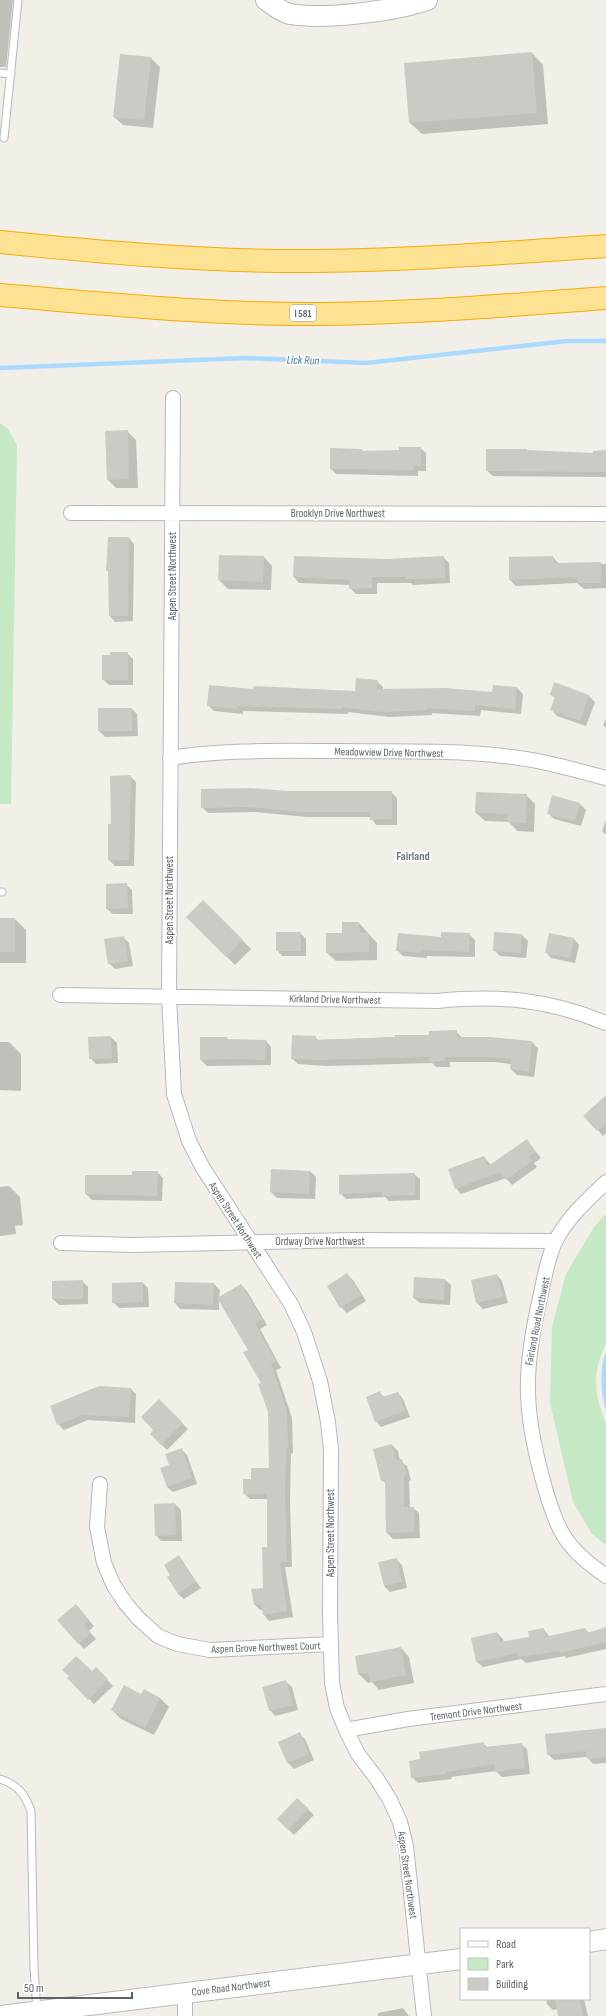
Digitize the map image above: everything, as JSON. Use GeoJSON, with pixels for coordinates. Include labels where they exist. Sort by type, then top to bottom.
{"type":"FeatureCollection","features":[{"type":"Feature","properties":{"kind":"highway"},"geometry":{"type":"LineString","coordinates":[[0,242],[183,258],[298,261],[414,258],[606,246]]}},
{"type":"Feature","properties":{"kind":"highway","name":"I 581"},"geometry":{"type":"LineString","coordinates":[[0,295],[154,308],[253,313],[323,314],[500,306],[606,298]]}},
{"type":"Feature","properties":{"kind":"main road"},"geometry":{"type":"LineString","coordinates":[[266,0],[283,12],[307,15],[351,14],[390,9],[427,0]]}},
{"type":"Feature","properties":{"kind":"main road"},"geometry":{"type":"LineString","coordinates":[[590,1942],[606,1939]]}},
{"type":"Feature","properties":{"kind":"main road","name":"Cove Road Northwest"},"geometry":{"type":"LineString","coordinates":[[0,2016],[460,1959]]}},
{"type":"Feature","properties":{"kind":"street","name":"Aspen Street Northwest"},"geometry":{"type":"LineString","coordinates":[[173,398],[169,997],[174,1094],[180,1118],[189,1141],[203,1168],[291,1304],[304,1332],[320,1381],[328,1422],[331,1450],[332,1683],[337,1708],[346,1730],[358,1754],[390,1800],[400,1822],[406,1846],[424,2016]]}},
{"type":"Feature","properties":{"kind":"street","name":"Brooklyn Drive Northwest"},"geometry":{"type":"LineString","coordinates":[[71,512],[606,514]]}},
{"type":"Feature","properties":{"kind":"street","name":"Meadowview Drive Northwest"},"geometry":{"type":"LineString","coordinates":[[170,758],[216,752],[259,750],[461,753],[503,756],[550,763],[606,778]]}},
{"type":"Feature","properties":{"kind":"street","name":"Kirkland Drive Northwest"},"geometry":{"type":"LineString","coordinates":[[60,994],[437,1001],[472,998],[516,999],[549,1004],[579,1012],[606,1023]]}},
{"type":"Feature","properties":{"kind":"street","name":"Fairland Road Northwest"},"geometry":{"type":"LineString","coordinates":[[606,1182],[573,1216],[556,1241],[548,1261],[527,1367],[527,1399],[530,1430],[552,1514],[562,1533],[574,1550],[606,1576]]}},
{"type":"Feature","properties":{"kind":"street","name":"Ordway Drive Northwest"},"geometry":{"type":"LineString","coordinates":[[61,1243],[133,1245],[251,1242],[556,1241]]}},
{"type":"Feature","properties":{"kind":"street","name":"Aspen Grove Northwest Court"},"geometry":{"type":"LineString","coordinates":[[100,1484],[97,1527],[104,1563],[114,1586],[126,1604],[139,1619],[158,1636],[177,1644],[210,1650],[331,1644]]}},
{"type":"Feature","properties":{"kind":"street","name":"Tremont Drive Northwest"},"geometry":{"type":"LineString","coordinates":[[346,1730],[408,1719],[606,1694]]}},
{"type":"Feature","properties":{"kind":"street"},"geometry":{"type":"LineString","coordinates":[[185,1992],[185,2016]]}},
{"type":"Feature","properties":{"kind":"lane"},"geometry":{"type":"LineString","coordinates":[[4,138],[18,0]]}},
{"type":"Feature","properties":{"kind":"lane"},"geometry":{"type":"LineString","coordinates":[[0,73],[10,74]]}},
{"type":"Feature","properties":{"kind":"lane"},"geometry":{"type":"LineString","coordinates":[[0,1779],[10,1782],[20,1789],[27,1799],[31,1811],[37,2011]]}},
{"type":"Feature","properties":{"kind":"green space"},"geometry":{"type":"Polygon","coordinates":[[[0,423],[8,429],[17,445],[11,804],[0,804],[0,423]]]}},
{"type":"Feature","properties":{"kind":"green space"},"geometry":{"type":"Polygon","coordinates":[[[606,1214],[606,1344],[598,1364],[596,1384],[599,1403],[606,1423],[606,1545],[592,1534],[573,1502],[550,1403],[552,1327],[566,1274],[594,1227],[606,1214]]]}},
{"type":"Feature","properties":{"kind":"water"},"geometry":{"type":"Polygon","coordinates":[[[606,1353],[606,1410],[603,1397],[602,1365],[606,1353]]]}},
{"type":"Feature","properties":{"kind":"building"},"geometry":{"type":"Polygon","coordinates":[[[532,52],[537,113],[409,123],[404,63],[532,52]]]}},
{"type":"Feature","properties":{"kind":"building"},"geometry":{"type":"Polygon","coordinates":[[[120,54],[151,57],[144,120],[113,117],[120,54]]]}},
{"type":"Feature","properties":{"kind":"building"},"geometry":{"type":"Polygon","coordinates":[[[128,430],[129,479],[107,480],[105,431],[128,430]]]}},
{"type":"Feature","properties":{"kind":"building"},"geometry":{"type":"Polygon","coordinates":[[[399,447],[421,447],[421,466],[413,466],[413,470],[330,469],[330,448],[362,449],[362,451],[399,450],[399,447]]]}},
{"type":"Feature","properties":{"kind":"building"},"geometry":{"type":"Polygon","coordinates":[[[486,449],[527,449],[593,453],[593,451],[606,450],[606,472],[486,471],[486,449]]]}},
{"type":"Feature","properties":{"kind":"building"},"geometry":{"type":"Polygon","coordinates":[[[108,537],[129,537],[128,616],[109,616],[108,571],[106,571],[108,537]]]}},
{"type":"Feature","properties":{"kind":"building"},"geometry":{"type":"Polygon","coordinates":[[[219,555],[264,556],[263,582],[218,580],[219,555]]]}},
{"type":"Feature","properties":{"kind":"building"},"geometry":{"type":"Polygon","coordinates":[[[294,556],[387,559],[444,556],[445,578],[406,579],[406,577],[372,577],[372,588],[349,589],[349,580],[293,577],[294,556]]]}},
{"type":"Feature","properties":{"kind":"building"},"geometry":{"type":"Polygon","coordinates":[[[553,556],[554,563],[601,562],[601,583],[577,583],[577,577],[509,580],[509,557],[553,556]]]}},
{"type":"Feature","properties":{"kind":"building"},"geometry":{"type":"Polygon","coordinates":[[[110,652],[128,652],[128,680],[102,680],[102,655],[110,655],[110,652]]]}},
{"type":"Feature","properties":{"kind":"building"},"geometry":{"type":"Polygon","coordinates":[[[356,678],[378,680],[377,689],[445,688],[492,692],[493,685],[517,687],[515,709],[475,705],[475,711],[427,708],[427,710],[382,712],[342,707],[342,709],[238,706],[237,709],[207,706],[209,685],[253,689],[254,686],[355,691],[356,678]]]}},
{"type":"Feature","properties":{"kind":"building"},"geometry":{"type":"Polygon","coordinates":[[[554,682],[589,695],[580,721],[550,710],[555,697],[550,695],[554,682]]]}},
{"type":"Feature","properties":{"kind":"building"},"geometry":{"type":"Polygon","coordinates":[[[98,708],[132,708],[132,731],[98,731],[98,708]]]}},
{"type":"Feature","properties":{"kind":"building"},"geometry":{"type":"Polygon","coordinates":[[[131,775],[129,860],[108,860],[108,824],[111,824],[110,776],[131,775]]]}},
{"type":"Feature","properties":{"kind":"building"},"geometry":{"type":"Polygon","coordinates":[[[250,788],[288,791],[392,791],[392,819],[370,820],[370,812],[301,812],[248,807],[201,808],[201,789],[250,788]]]}},
{"type":"Feature","properties":{"kind":"building"},"geometry":{"type":"Polygon","coordinates":[[[476,792],[527,794],[526,823],[507,822],[508,814],[475,813],[476,792]]]}},
{"type":"Feature","properties":{"kind":"building"},"geometry":{"type":"Polygon","coordinates":[[[552,795],[580,803],[575,821],[547,814],[552,795]]]}},
{"type":"Feature","properties":{"kind":"building"},"geometry":{"type":"Polygon","coordinates":[[[127,883],[128,908],[106,909],[106,884],[127,883]]]}},
{"type":"Feature","properties":{"kind":"building"},"geometry":{"type":"Polygon","coordinates":[[[203,900],[243,940],[226,957],[186,917],[203,900]]]}},
{"type":"Feature","properties":{"kind":"building"},"geometry":{"type":"Polygon","coordinates":[[[0,918],[15,918],[15,952],[0,952],[0,918]]]}},
{"type":"Feature","properties":{"kind":"building"},"geometry":{"type":"Polygon","coordinates":[[[342,922],[359,922],[360,933],[369,933],[369,952],[326,953],[326,933],[342,933],[342,922]]]}},
{"type":"Feature","properties":{"kind":"building"},"geometry":{"type":"Polygon","coordinates":[[[276,932],[301,932],[301,951],[276,951],[276,932]]]}},
{"type":"Feature","properties":{"kind":"building"},"geometry":{"type":"Polygon","coordinates":[[[441,932],[470,933],[469,952],[421,950],[421,953],[396,951],[398,933],[441,937],[441,932]]]}},
{"type":"Feature","properties":{"kind":"building"},"geometry":{"type":"Polygon","coordinates":[[[494,932],[522,934],[521,953],[493,951],[494,932]]]}},
{"type":"Feature","properties":{"kind":"building"},"geometry":{"type":"Polygon","coordinates":[[[549,933],[574,938],[570,958],[545,953],[549,933]]]}},
{"type":"Feature","properties":{"kind":"building"},"geometry":{"type":"Polygon","coordinates":[[[124,936],[128,961],[108,964],[104,939],[124,936]]]}},
{"type":"Feature","properties":{"kind":"building"},"geometry":{"type":"Polygon","coordinates":[[[457,1030],[457,1037],[490,1037],[532,1041],[529,1072],[510,1069],[511,1059],[488,1057],[445,1057],[445,1061],[429,1062],[429,1057],[320,1060],[291,1059],[292,1035],[316,1036],[316,1040],[395,1037],[395,1035],[429,1035],[429,1031],[457,1030]]]}},
{"type":"Feature","properties":{"kind":"building"},"geometry":{"type":"Polygon","coordinates":[[[111,1036],[112,1058],[89,1059],[88,1037],[111,1036]]]}},
{"type":"Feature","properties":{"kind":"building"},"geometry":{"type":"Polygon","coordinates":[[[200,1037],[227,1037],[227,1039],[266,1040],[266,1060],[200,1060],[200,1037]]]}},
{"type":"Feature","properties":{"kind":"building"},"geometry":{"type":"Polygon","coordinates":[[[606,1095],[606,1123],[597,1131],[583,1116],[606,1095]]]}},
{"type":"Feature","properties":{"kind":"building"},"geometry":{"type":"Polygon","coordinates":[[[527,1139],[536,1152],[529,1156],[532,1161],[506,1180],[500,1172],[455,1189],[448,1169],[484,1156],[488,1166],[527,1139]]]}},
{"type":"Feature","properties":{"kind":"building"},"geometry":{"type":"Polygon","coordinates":[[[271,1169],[310,1171],[309,1194],[270,1192],[271,1169]]]}},
{"type":"Feature","properties":{"kind":"building"},"geometry":{"type":"Polygon","coordinates":[[[132,1171],[158,1171],[157,1196],[85,1194],[85,1175],[132,1175],[132,1171]]]}},
{"type":"Feature","properties":{"kind":"building"},"geometry":{"type":"Polygon","coordinates":[[[415,1173],[415,1195],[382,1196],[382,1192],[339,1194],[339,1175],[415,1173]]]}},
{"type":"Feature","properties":{"kind":"building"},"geometry":{"type":"Polygon","coordinates":[[[347,1273],[361,1295],[340,1308],[327,1286],[347,1273]]]}},
{"type":"Feature","properties":{"kind":"building"},"geometry":{"type":"Polygon","coordinates":[[[497,1274],[503,1297],[476,1303],[471,1280],[497,1274]]]}},
{"type":"Feature","properties":{"kind":"building"},"geometry":{"type":"Polygon","coordinates":[[[414,1277],[445,1279],[444,1300],[413,1298],[414,1277]]]}},
{"type":"Feature","properties":{"kind":"building"},"geometry":{"type":"Polygon","coordinates":[[[83,1280],[83,1299],[52,1299],[52,1281],[83,1280]]]}},
{"type":"Feature","properties":{"kind":"building"},"geometry":{"type":"Polygon","coordinates":[[[143,1282],[143,1302],[112,1303],[112,1283],[143,1282]]]}},
{"type":"Feature","properties":{"kind":"building"},"geometry":{"type":"Polygon","coordinates":[[[175,1282],[214,1283],[213,1305],[174,1303],[175,1282]]]}},
{"type":"Feature","properties":{"kind":"building"},"geometry":{"type":"Polygon","coordinates":[[[241,1284],[262,1319],[255,1323],[276,1362],[271,1364],[287,1411],[288,1448],[286,1448],[285,1493],[287,1562],[280,1562],[287,1611],[263,1615],[261,1604],[254,1605],[251,1589],[263,1588],[262,1547],[267,1547],[267,1494],[243,1494],[243,1479],[251,1479],[251,1468],[269,1468],[268,1412],[258,1384],[261,1383],[243,1352],[248,1350],[217,1298],[241,1284]]]}},
{"type":"Feature","properties":{"kind":"building"},"geometry":{"type":"Polygon","coordinates":[[[99,1386],[131,1388],[129,1417],[82,1415],[57,1425],[50,1406],[99,1386]]]}},
{"type":"Feature","properties":{"kind":"building"},"geometry":{"type":"Polygon","coordinates":[[[380,1391],[382,1397],[398,1392],[405,1411],[375,1422],[366,1397],[380,1391]]]}},
{"type":"Feature","properties":{"kind":"building"},"geometry":{"type":"Polygon","coordinates":[[[159,1399],[183,1423],[161,1445],[150,1434],[153,1430],[141,1417],[159,1399]]]}},
{"type":"Feature","properties":{"kind":"building"},"geometry":{"type":"Polygon","coordinates":[[[392,1444],[396,1460],[402,1459],[406,1474],[404,1475],[404,1507],[414,1507],[414,1532],[386,1533],[385,1480],[381,1481],[373,1449],[392,1444]]]}},
{"type":"Feature","properties":{"kind":"building"},"geometry":{"type":"Polygon","coordinates":[[[182,1448],[192,1478],[167,1487],[160,1468],[169,1465],[165,1454],[182,1448]]]}},
{"type":"Feature","properties":{"kind":"building"},"geometry":{"type":"Polygon","coordinates":[[[175,1503],[176,1535],[155,1536],[154,1504],[175,1503]]]}},
{"type":"Feature","properties":{"kind":"building"},"geometry":{"type":"Polygon","coordinates":[[[179,1555],[196,1582],[178,1594],[167,1577],[170,1575],[164,1565],[179,1555]]]}},
{"type":"Feature","properties":{"kind":"building"},"geometry":{"type":"Polygon","coordinates":[[[397,1558],[402,1582],[384,1586],[378,1562],[397,1558]]]}},
{"type":"Feature","properties":{"kind":"building"},"geometry":{"type":"Polygon","coordinates":[[[76,1604],[89,1620],[84,1625],[91,1633],[78,1644],[57,1620],[76,1604]]]}},
{"type":"Feature","properties":{"kind":"building"},"geometry":{"type":"Polygon","coordinates":[[[606,1627],[606,1642],[560,1653],[559,1651],[519,1657],[518,1653],[476,1662],[471,1638],[497,1632],[500,1642],[529,1637],[528,1631],[544,1628],[545,1637],[585,1628],[587,1633],[606,1627]]]}},
{"type":"Feature","properties":{"kind":"building"},"geometry":{"type":"Polygon","coordinates":[[[401,1647],[406,1675],[370,1682],[368,1673],[358,1675],[355,1656],[401,1647]]]}},
{"type":"Feature","properties":{"kind":"building"},"geometry":{"type":"Polygon","coordinates":[[[76,1656],[92,1671],[96,1667],[108,1679],[88,1700],[67,1678],[69,1676],[62,1670],[76,1656]]]}},
{"type":"Feature","properties":{"kind":"building"},"geometry":{"type":"Polygon","coordinates":[[[286,1680],[293,1705],[269,1711],[262,1687],[286,1680]]]}},
{"type":"Feature","properties":{"kind":"building"},"geometry":{"type":"Polygon","coordinates":[[[124,1685],[141,1694],[144,1689],[160,1698],[145,1728],[111,1710],[124,1685]]]}},
{"type":"Feature","properties":{"kind":"building"},"geometry":{"type":"Polygon","coordinates":[[[606,1728],[606,1757],[587,1759],[586,1751],[547,1755],[545,1734],[606,1728]]]}},
{"type":"Feature","properties":{"kind":"building"},"geometry":{"type":"Polygon","coordinates":[[[300,1732],[309,1754],[287,1763],[278,1742],[300,1732]]]}},
{"type":"Feature","properties":{"kind":"building"},"geometry":{"type":"Polygon","coordinates":[[[484,1742],[484,1747],[522,1743],[525,1768],[495,1772],[494,1764],[446,1772],[446,1774],[411,1778],[409,1761],[420,1759],[419,1752],[484,1742]]]}},
{"type":"Feature","properties":{"kind":"building"},"geometry":{"type":"Polygon","coordinates":[[[297,1798],[309,1809],[288,1830],[277,1819],[297,1798]]]}},
{"type":"Feature","properties":{"kind":"building"},"geometry":{"type":"Polygon","coordinates":[[[555,2000],[580,2000],[583,2016],[558,2016],[555,2000]]]}},
{"type":"Feature","properties":{"kind":"waterway","name":"Lick Run"},"geometry":{"type":"LineString","coordinates":[[0,368],[246,358],[366,363],[567,341],[606,341]]}},
{"type":"Feature","properties":{"kind":"district","name":"Fairland"},"geometry":{"type":"Point","coordinates":[413,856]}}]}
